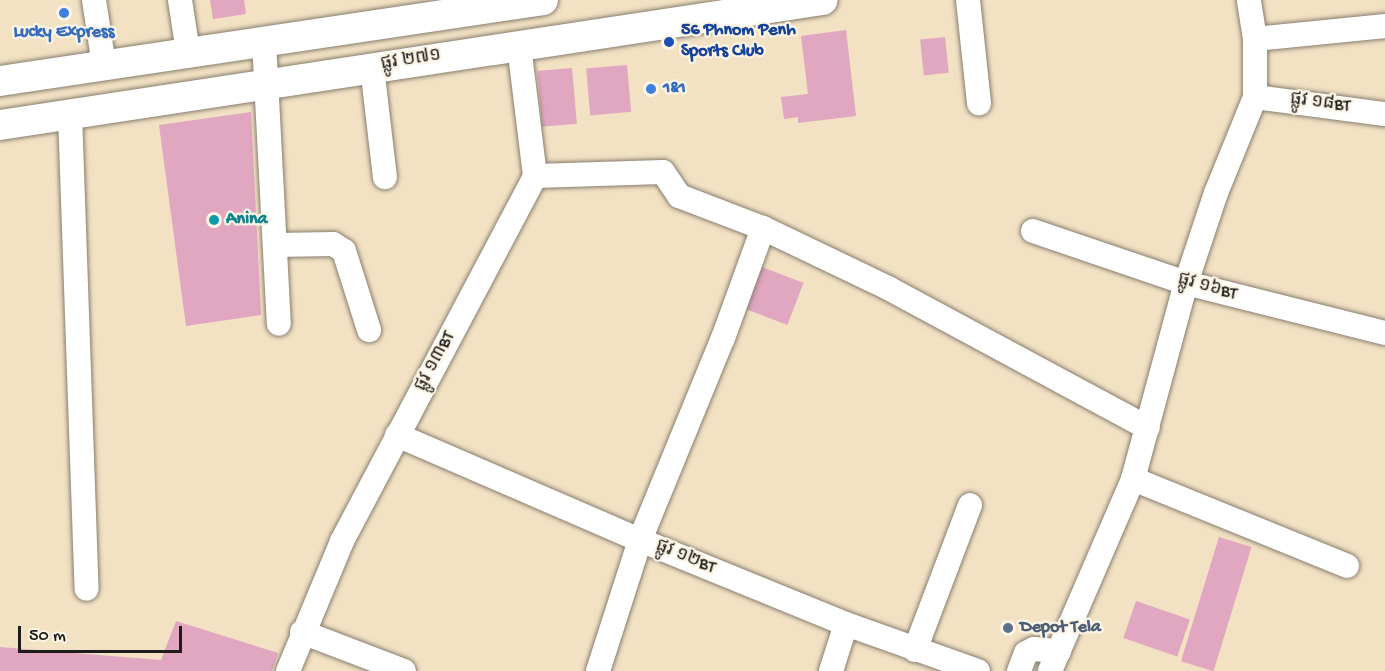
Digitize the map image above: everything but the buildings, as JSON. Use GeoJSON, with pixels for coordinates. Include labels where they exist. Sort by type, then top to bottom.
{"type":"FeatureCollection","features":[{"type":"Feature","properties":{"kind":"main road","name":"ផ្លូវ ២៧១"},"geometry":{"type":"LineString","coordinates":[[0,125],[824,0]]}},
{"type":"Feature","properties":{"kind":"main road"},"geometry":{"type":"LineString","coordinates":[[0,81],[533,1]]}},
{"type":"Feature","properties":{"kind":"street"},"geometry":{"type":"LineString","coordinates":[[94,0],[104,65]]}},
{"type":"Feature","properties":{"kind":"street"},"geometry":{"type":"LineString","coordinates":[[180,0],[188,52]]}},
{"type":"Feature","properties":{"kind":"street"},"geometry":{"type":"LineString","coordinates":[[968,0],[979,103]]}},
{"type":"Feature","properties":{"kind":"street"},"geometry":{"type":"LineString","coordinates":[[1019,671],[1026,653],[1034,649],[1054,661],[1133,479],[1186,284],[1216,193],[1255,97],[1255,39],[1249,0]]}},
{"type":"Feature","properties":{"kind":"street"},"geometry":{"type":"LineString","coordinates":[[1255,39],[1385,26]]}},
{"type":"Feature","properties":{"kind":"street"},"geometry":{"type":"LineString","coordinates":[[264,41],[279,324]]}},
{"type":"Feature","properties":{"kind":"street"},"geometry":{"type":"LineString","coordinates":[[519,45],[535,176],[657,170],[668,177],[679,196],[763,228],[888,288],[1148,428]]}},
{"type":"Feature","properties":{"kind":"street"},"geometry":{"type":"LineString","coordinates":[[372,67],[385,177]]}},
{"type":"Feature","properties":{"kind":"street","name":"ផ្លូវ ១៨BT"},"geometry":{"type":"LineString","coordinates":[[1255,97],[1385,114]]}},
{"type":"Feature","properties":{"kind":"street"},"geometry":{"type":"LineString","coordinates":[[70,114],[87,590]]}},
{"type":"Feature","properties":{"kind":"street","name":"ផ្លូវ ១៣BT"},"geometry":{"type":"LineString","coordinates":[[288,671],[342,541],[535,176]]}},
{"type":"Feature","properties":{"kind":"street"},"geometry":{"type":"LineString","coordinates":[[598,671],[640,540],[723,338],[763,228]]}},
{"type":"Feature","properties":{"kind":"street","name":"ផ្លូវ ១៦BT"},"geometry":{"type":"LineString","coordinates":[[1033,231],[1186,284],[1385,333]]}},
{"type":"Feature","properties":{"kind":"street"},"geometry":{"type":"LineString","coordinates":[[276,245],[333,244],[344,251],[369,330]]}},
{"type":"Feature","properties":{"kind":"street","name":"ផ្លូវ ១២BT"},"geometry":{"type":"LineString","coordinates":[[397,435],[640,540],[846,624],[978,671]]}},
{"type":"Feature","properties":{"kind":"street"},"geometry":{"type":"LineString","coordinates":[[1133,479],[1347,566]]}},
{"type":"Feature","properties":{"kind":"street"},"geometry":{"type":"LineString","coordinates":[[915,650],[970,505]]}},
{"type":"Feature","properties":{"kind":"street"},"geometry":{"type":"LineString","coordinates":[[831,671],[846,624]]}},
{"type":"Feature","properties":{"kind":"street"},"geometry":{"type":"LineString","coordinates":[[302,633],[404,671]]}},
{"type":"Feature","properties":{"kind":"place","name":"Lucky Express"},"geometry":{"type":"Point","coordinates":[64,13]}},
{"type":"Feature","properties":{"kind":"place","name":"56 Phnom Penh Sports Club"},"geometry":{"type":"Point","coordinates":[669,42]}},
{"type":"Feature","properties":{"kind":"place","name":"1&1"},"geometry":{"type":"Point","coordinates":[651,89]}},
{"type":"Feature","properties":{"kind":"place","name":"Anina"},"geometry":{"type":"Point","coordinates":[214,220]}},
{"type":"Feature","properties":{"kind":"place","name":"Depot Tela"},"geometry":{"type":"Point","coordinates":[1008,628]}}]}
